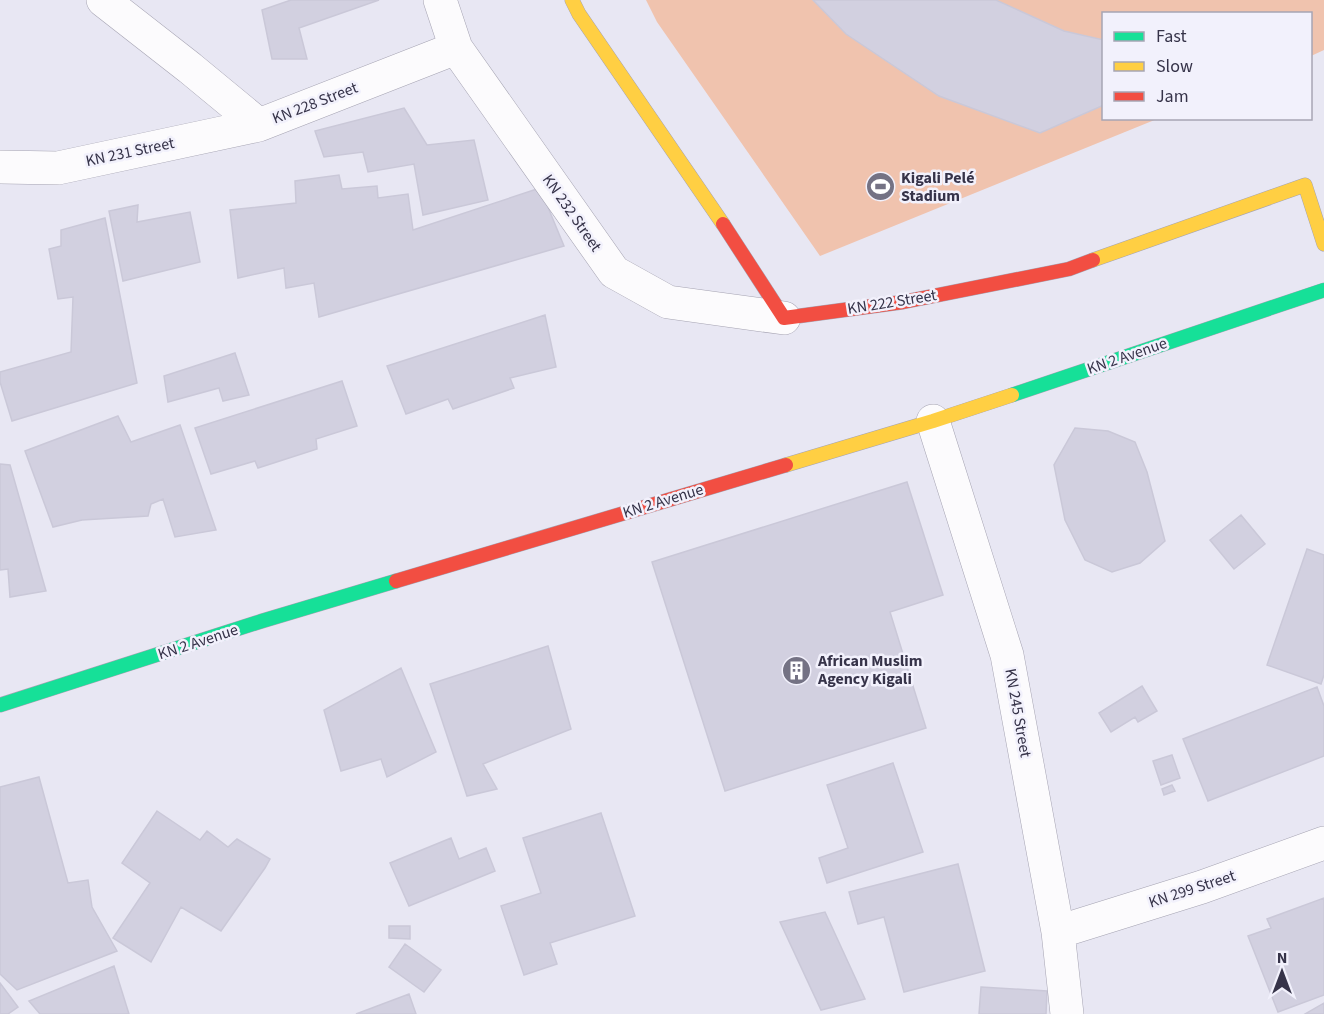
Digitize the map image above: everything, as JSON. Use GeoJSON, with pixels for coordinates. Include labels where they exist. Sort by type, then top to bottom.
{"type":"FeatureCollection","features":[{"type":"Feature","properties":{"kind":"main road"},"geometry":{"type":"LineString","coordinates":[[572,0],[579,14],[702,190],[784,318]]}},
{"type":"Feature","properties":{"kind":"main road","name":"KN 222 Street"},"geometry":{"type":"LineString","coordinates":[[784,318],[903,302],[1069,269],[1305,185],[1324,244]]}},
{"type":"Feature","properties":{"kind":"main road","name":"KN 2 Avenue"},"geometry":{"type":"LineString","coordinates":[[0,705],[262,621],[933,421],[1324,290]]}},
{"type":"Feature","properties":{"kind":"street","name":"KN 228 Street"},"geometry":{"type":"LineString","coordinates":[[103,0],[259,125],[456,48]]}},
{"type":"Feature","properties":{"kind":"street","name":"KN 232 Street"},"geometry":{"type":"LineString","coordinates":[[440,0],[456,48],[614,272],[668,302],[784,318]]}},
{"type":"Feature","properties":{"kind":"street","name":"KN 231 Street"},"geometry":{"type":"LineString","coordinates":[[0,167],[58,168],[259,125]]}},
{"type":"Feature","properties":{"kind":"street","name":"KN 245 Street"},"geometry":{"type":"LineString","coordinates":[[933,421],[1007,655],[1058,932],[1067,1014]]}},
{"type":"Feature","properties":{"kind":"street","name":"KN 299 Street"},"geometry":{"type":"LineString","coordinates":[[1058,932],[1202,887],[1324,843]]}},
{"type":"Feature","properties":{"kind":"shaded area","name":"Kigali Pelé Stadium"},"geometry":{"type":"Polygon","coordinates":[[[646,0],[1324,0],[1324,50],[1312,56],[1312,12],[1102,12],[1102,120],[1155,120],[820,256],[657,22],[646,0]]]}},
{"type":"Feature","properties":{"kind":"building"},"geometry":{"type":"Polygon","coordinates":[[[291,0],[379,0],[299,28],[307,59],[272,59],[262,10],[291,0]]]}},
{"type":"Feature","properties":{"kind":"building"},"geometry":{"type":"Polygon","coordinates":[[[813,0],[996,0],[1064,31],[1102,40],[1102,106],[1040,133],[939,96],[846,34],[813,0]]]}},
{"type":"Feature","properties":{"kind":"building"},"geometry":{"type":"Polygon","coordinates":[[[404,108],[427,145],[474,140],[488,200],[423,215],[414,164],[368,172],[363,152],[324,157],[315,131],[404,108]]]}},
{"type":"Feature","properties":{"kind":"building"},"geometry":{"type":"Polygon","coordinates":[[[339,175],[342,189],[377,186],[378,198],[408,194],[413,230],[540,188],[564,246],[319,317],[314,283],[286,288],[284,268],[238,278],[230,210],[296,203],[295,181],[339,175]]]}},
{"type":"Feature","properties":{"kind":"building"},"geometry":{"type":"Polygon","coordinates":[[[138,205],[137,222],[190,212],[200,262],[123,281],[109,211],[138,205]]]}},
{"type":"Feature","properties":{"kind":"building"},"geometry":{"type":"Polygon","coordinates":[[[105,218],[137,383],[12,421],[0,382],[0,372],[71,352],[73,297],[58,299],[49,249],[61,246],[61,230],[105,218]]]}},
{"type":"Feature","properties":{"kind":"building"},"geometry":{"type":"Polygon","coordinates":[[[545,315],[556,367],[510,378],[514,388],[453,409],[448,399],[406,414],[387,366],[545,315]]]}},
{"type":"Feature","properties":{"kind":"building"},"geometry":{"type":"Polygon","coordinates":[[[235,353],[249,395],[223,401],[219,388],[168,402],[164,376],[235,353]]]}},
{"type":"Feature","properties":{"kind":"building"},"geometry":{"type":"Polygon","coordinates":[[[342,381],[357,426],[316,439],[317,449],[258,468],[255,461],[211,474],[195,428],[342,381]]]}},
{"type":"Feature","properties":{"kind":"building"},"geometry":{"type":"Polygon","coordinates":[[[118,416],[131,442],[180,425],[216,530],[175,537],[163,499],[151,504],[148,516],[82,520],[53,527],[25,451],[118,416]]]}},
{"type":"Feature","properties":{"kind":"building"},"geometry":{"type":"Polygon","coordinates":[[[1075,428],[1108,431],[1135,442],[1147,472],[1165,541],[1140,563],[1112,572],[1085,560],[1065,520],[1054,465],[1075,428]]]}},
{"type":"Feature","properties":{"kind":"building"},"geometry":{"type":"Polygon","coordinates":[[[0,464],[10,465],[46,591],[10,597],[8,569],[0,570],[0,464]]]}},
{"type":"Feature","properties":{"kind":"building","name":"African Muslim Agency Kigali"},"geometry":{"type":"Polygon","coordinates":[[[907,482],[943,595],[890,612],[926,728],[725,791],[652,562],[907,482]]]}},
{"type":"Feature","properties":{"kind":"building"},"geometry":{"type":"Polygon","coordinates":[[[1241,515],[1265,544],[1234,569],[1210,540],[1241,515]]]}},
{"type":"Feature","properties":{"kind":"building"},"geometry":{"type":"Polygon","coordinates":[[[1307,549],[1324,555],[1324,675],[1321,684],[1267,665],[1307,549]]]}},
{"type":"Feature","properties":{"kind":"building"},"geometry":{"type":"Polygon","coordinates":[[[548,646],[571,729],[483,764],[497,789],[467,796],[430,684],[548,646]]]}},
{"type":"Feature","properties":{"kind":"building"},"geometry":{"type":"Polygon","coordinates":[[[401,668],[436,752],[387,777],[381,759],[341,771],[324,710],[401,668]]]}},
{"type":"Feature","properties":{"kind":"building"},"geometry":{"type":"Polygon","coordinates":[[[1142,686],[1157,711],[1138,722],[1135,717],[1111,732],[1099,713],[1142,686]]]}},
{"type":"Feature","properties":{"kind":"building"},"geometry":{"type":"Polygon","coordinates":[[[1317,687],[1324,706],[1324,756],[1208,801],[1183,739],[1317,687]]]}},
{"type":"Feature","properties":{"kind":"building"},"geometry":{"type":"Polygon","coordinates":[[[1172,755],[1180,778],[1161,785],[1153,761],[1172,755]]]}},
{"type":"Feature","properties":{"kind":"building"},"geometry":{"type":"Polygon","coordinates":[[[893,763],[923,852],[827,883],[819,858],[848,848],[827,785],[893,763]]]}},
{"type":"Feature","properties":{"kind":"building"},"geometry":{"type":"Polygon","coordinates":[[[39,777],[68,883],[88,880],[92,907],[117,951],[17,990],[0,974],[0,787],[39,777]]]}},
{"type":"Feature","properties":{"kind":"building"},"geometry":{"type":"Polygon","coordinates":[[[1172,785],[1175,791],[1164,795],[1162,789],[1172,785]]]}},
{"type":"Feature","properties":{"kind":"building"},"geometry":{"type":"Polygon","coordinates":[[[157,811],[200,840],[207,831],[228,847],[237,839],[270,859],[221,931],[181,907],[151,962],[113,938],[150,883],[122,863],[157,811]]]}},
{"type":"Feature","properties":{"kind":"building"},"geometry":{"type":"Polygon","coordinates":[[[601,813],[635,916],[550,943],[557,964],[524,975],[501,906],[541,893],[523,838],[601,813]]]}},
{"type":"Feature","properties":{"kind":"building"},"geometry":{"type":"Polygon","coordinates":[[[451,838],[459,859],[486,848],[495,871],[409,906],[390,863],[451,838]]]}},
{"type":"Feature","properties":{"kind":"building"},"geometry":{"type":"Polygon","coordinates":[[[958,864],[985,971],[904,992],[884,917],[858,924],[849,892],[958,864]]]}},
{"type":"Feature","properties":{"kind":"building"},"geometry":{"type":"Polygon","coordinates":[[[1324,898],[1324,995],[1278,1012],[1248,936],[1271,928],[1267,919],[1324,898]]]}},
{"type":"Feature","properties":{"kind":"building"},"geometry":{"type":"Polygon","coordinates":[[[825,912],[865,999],[821,1010],[780,922],[825,912]]]}},
{"type":"Feature","properties":{"kind":"building"},"geometry":{"type":"Polygon","coordinates":[[[389,926],[410,926],[410,939],[389,938],[389,926]]]}},
{"type":"Feature","properties":{"kind":"building"},"geometry":{"type":"Polygon","coordinates":[[[405,944],[441,970],[424,992],[389,967],[405,944]]]}},
{"type":"Feature","properties":{"kind":"building"},"geometry":{"type":"Polygon","coordinates":[[[114,966],[129,1014],[40,1014],[29,1001],[114,966]]]}},
{"type":"Feature","properties":{"kind":"building"},"geometry":{"type":"Polygon","coordinates":[[[0,983],[18,1007],[8,1014],[0,1014],[0,983]]]}},
{"type":"Feature","properties":{"kind":"building"},"geometry":{"type":"Polygon","coordinates":[[[981,987],[1047,991],[1046,1014],[979,1014],[981,987]]]}},
{"type":"Feature","properties":{"kind":"building"},"geometry":{"type":"Polygon","coordinates":[[[409,994],[416,1014],[356,1014],[409,994]]]}},
{"type":"Feature","properties":{"kind":"building"},"geometry":{"type":"Polygon","coordinates":[[[1324,1003],[1324,1014],[1305,1014],[1324,1003]]]}},
{"type":"Feature","properties":{"kind":"traffic: fast"},"geometry":{"type":"LineString","coordinates":[[1012,395],[1324,290]]}},
{"type":"Feature","properties":{"kind":"traffic: fast"},"geometry":{"type":"LineString","coordinates":[[0,705],[262,621],[396,581]]}},
{"type":"Feature","properties":{"kind":"traffic: slow"},"geometry":{"type":"LineString","coordinates":[[572,0],[579,14],[723,224]]}},
{"type":"Feature","properties":{"kind":"traffic: slow"},"geometry":{"type":"LineString","coordinates":[[1093,260],[1305,185],[1324,244]]}},
{"type":"Feature","properties":{"kind":"traffic: slow"},"geometry":{"type":"LineString","coordinates":[[786,465],[1012,395]]}},
{"type":"Feature","properties":{"kind":"traffic: jam"},"geometry":{"type":"LineString","coordinates":[[723,224],[784,318],[903,302],[1069,269],[1093,260]]}},
{"type":"Feature","properties":{"kind":"traffic: jam"},"geometry":{"type":"LineString","coordinates":[[396,581],[786,465]]}},
{"type":"Feature","properties":{"kind":"place","name":"Kigali Pelé Stadium"},"geometry":{"type":"Point","coordinates":[880,187]}},
{"type":"Feature","properties":{"kind":"place","name":"African Muslim Agency Kigali"},"geometry":{"type":"Point","coordinates":[797,670]}}]}
